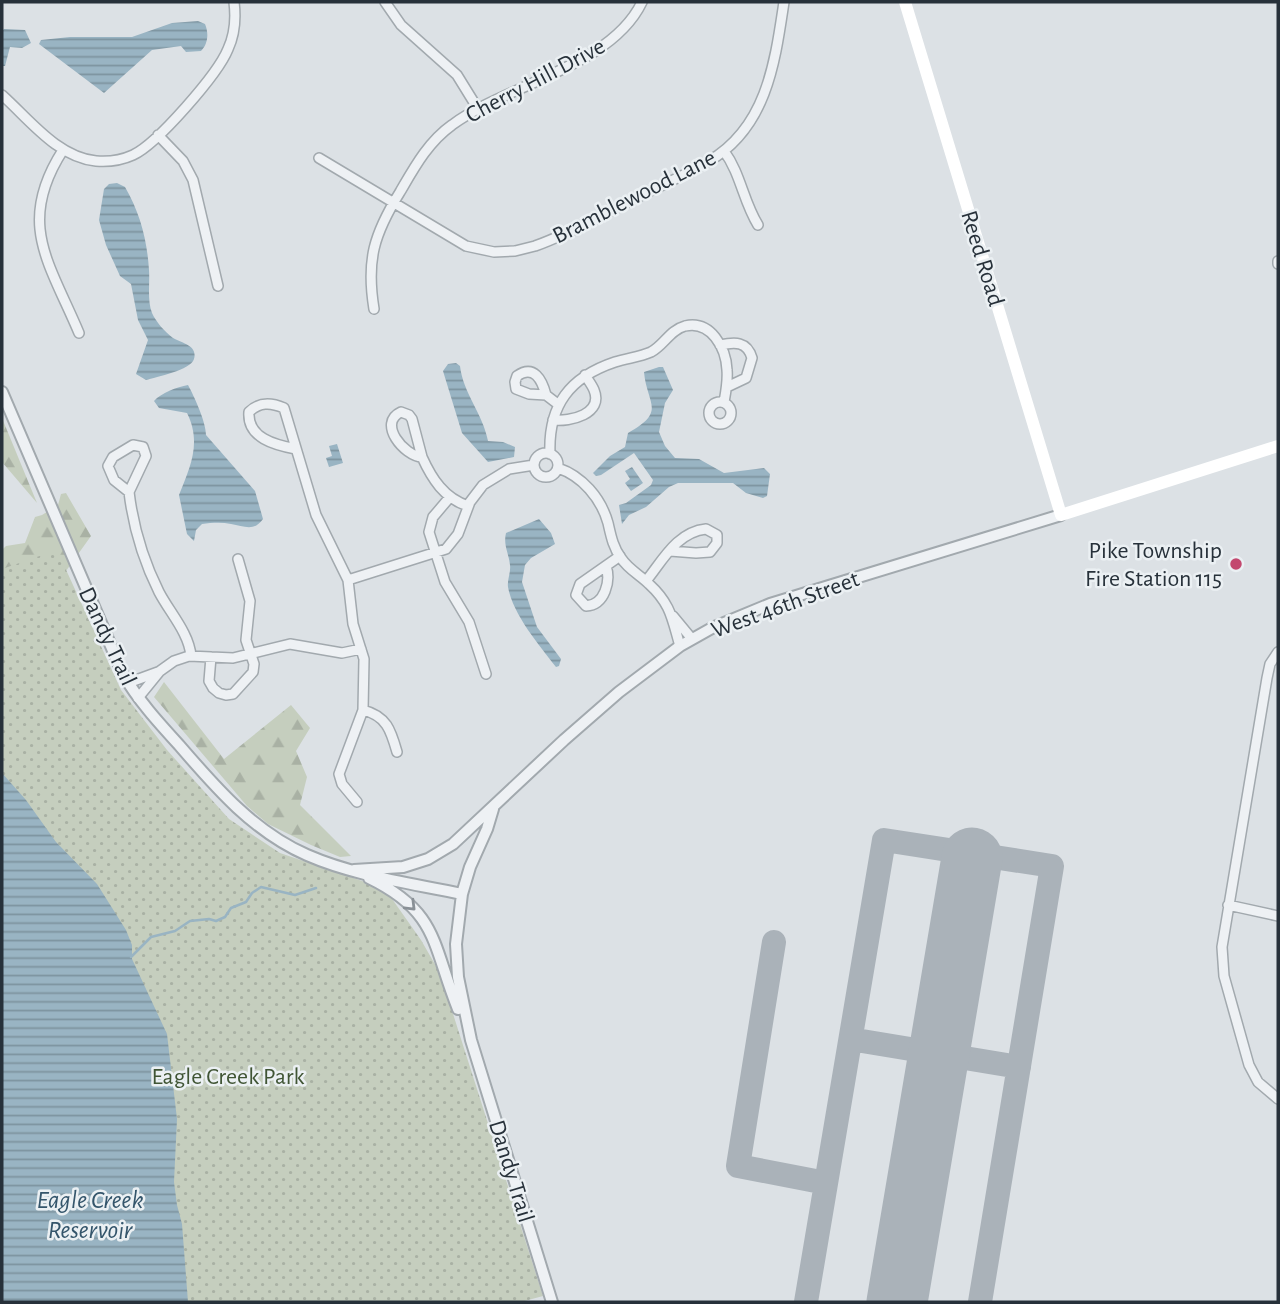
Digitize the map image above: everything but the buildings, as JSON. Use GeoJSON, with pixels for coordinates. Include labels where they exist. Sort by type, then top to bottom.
{"type":"FeatureCollection","features":[{"type":"Feature","properties":{"kind":"main road","name":"Reed Road"},"geometry":{"type":"LineString","coordinates":[[905,2],[1061,514]]}},
{"type":"Feature","properties":{"kind":"main road","name":"West 46th Street"},"geometry":{"type":"LineString","coordinates":[[1061,514],[1278,446]]}},
{"type":"Feature","properties":{"kind":"street"},"geometry":{"type":"LineString","coordinates":[[2,95],[63,149],[87,159],[112,161],[140,151],[212,77],[223,59],[233,32],[234,2]]}},
{"type":"Feature","properties":{"kind":"street"},"geometry":{"type":"LineString","coordinates":[[385,2],[401,25],[457,75],[478,109]]}},
{"type":"Feature","properties":{"kind":"street","name":"Cherry Hill Drive"},"geometry":{"type":"LineString","coordinates":[[374,309],[370,284],[373,250],[382,222],[433,143],[452,125],[478,109],[587,56],[609,42],[628,24],[642,2]]}},
{"type":"Feature","properties":{"kind":"street","name":"Bramblewood Lane"},"geometry":{"type":"LineString","coordinates":[[319,158],[466,246],[494,252],[515,251],[547,242],[686,173],[724,150],[747,127],[764,98],[774,66],[784,2]]}},
{"type":"Feature","properties":{"kind":"street"},"geometry":{"type":"LineString","coordinates":[[158,135],[183,161],[193,180],[218,286]]}},
{"type":"Feature","properties":{"kind":"street"},"geometry":{"type":"LineString","coordinates":[[63,149],[44,186],[39,224],[45,253],[79,333]]}},
{"type":"Feature","properties":{"kind":"street"},"geometry":{"type":"LineString","coordinates":[[724,150],[737,172],[749,208],[758,225]]}},
{"type":"Feature","properties":{"kind":"street"},"geometry":{"type":"LineString","coordinates":[[550,454],[553,420],[567,391],[585,375],[600,367],[650,352],[675,331],[687,326],[703,327],[713,334],[720,345],[727,366],[724,402]]}},
{"type":"Feature","properties":{"kind":"street"},"geometry":{"type":"LineString","coordinates":[[720,345],[734,342],[742,344],[749,349],[752,358],[747,376],[727,387]]}},
{"type":"Feature","properties":{"kind":"street"},"geometry":{"type":"LineString","coordinates":[[553,420],[577,418],[592,409],[595,392],[585,375]]}},
{"type":"Feature","properties":{"kind":"street","name":"Dandy Trail"},"geometry":{"type":"LineString","coordinates":[[2,392],[103,630],[138,698],[208,779],[257,824],[303,853],[354,870]]}},
{"type":"Feature","properties":{"kind":"street"},"geometry":{"type":"LineString","coordinates":[[546,395],[559,405]]}},
{"type":"Feature","properties":{"kind":"street"},"geometry":{"type":"LineString","coordinates":[[296,449],[280,446],[255,433],[249,424],[249,412],[262,404],[284,408],[321,527],[348,580],[352,620],[365,669],[363,710],[340,774],[342,784],[356,802]]}},
{"type":"Feature","properties":{"kind":"street"},"geometry":{"type":"LineString","coordinates":[[422,457],[412,456],[395,436],[391,422],[398,413],[405,413],[411,418],[422,457],[441,490],[468,506]]}},
{"type":"Feature","properties":{"kind":"street"},"geometry":{"type":"LineString","coordinates":[[128,492],[112,477],[108,464],[113,457],[137,444],[145,450],[146,460],[128,492],[136,526],[154,581],[188,640],[191,656]]}},
{"type":"Feature","properties":{"kind":"street"},"geometry":{"type":"LineString","coordinates":[[550,454],[557,459],[558,468],[553,476],[545,478],[537,474],[534,465],[540,455],[550,454]]}},
{"type":"Feature","properties":{"kind":"street"},"geometry":{"type":"LineString","coordinates":[[348,580],[446,549],[454,539],[468,506],[483,485],[501,472],[519,466],[534,465]]}},
{"type":"Feature","properties":{"kind":"street"},"geometry":{"type":"LineString","coordinates":[[558,468],[580,481],[597,498],[620,556],[661,597],[692,639]]}},
{"type":"Feature","properties":{"kind":"street"},"geometry":{"type":"LineString","coordinates":[[450,497],[433,517],[429,526],[430,537],[447,586],[468,622],[486,674]]}},
{"type":"Feature","properties":{"kind":"street","name":"West 46th Street"},"geometry":{"type":"LineString","coordinates":[[471,1040],[456,961],[457,923],[470,867],[494,806],[598,710],[680,646],[735,617],[1061,514]]}},
{"type":"Feature","properties":{"kind":"street"},"geometry":{"type":"LineString","coordinates":[[646,581],[670,551],[679,540],[690,532],[706,529],[718,535],[717,544],[710,552],[670,551]]}},
{"type":"Feature","properties":{"kind":"street"},"geometry":{"type":"LineString","coordinates":[[606,566],[610,579],[605,592],[592,606],[586,606],[576,595],[577,587],[606,566],[620,556]]}},
{"type":"Feature","properties":{"kind":"street"},"geometry":{"type":"LineString","coordinates":[[211,656],[210,683],[215,691],[226,695],[233,694],[253,672],[254,665],[246,635],[250,601],[239,559]]}},
{"type":"Feature","properties":{"kind":"street"},"geometry":{"type":"LineString","coordinates":[[673,616],[680,646]]}},
{"type":"Feature","properties":{"kind":"street"},"geometry":{"type":"LineString","coordinates":[[128,683],[160,671],[174,661],[191,656],[233,658],[290,644],[342,653],[361,649]]}},
{"type":"Feature","properties":{"kind":"street"},"geometry":{"type":"LineString","coordinates":[[1278,652],[1272,660],[1267,678],[1223,942],[1224,976],[1251,1071],[1258,1082],[1278,1099]]}},
{"type":"Feature","properties":{"kind":"street"},"geometry":{"type":"LineString","coordinates":[[138,698],[160,671]]}},
{"type":"Feature","properties":{"kind":"street"},"geometry":{"type":"LineString","coordinates":[[363,710],[374,713],[386,722],[397,752]]}},
{"type":"Feature","properties":{"kind":"street"},"geometry":{"type":"LineString","coordinates":[[354,870],[403,867],[428,859],[457,842],[494,806]]}},
{"type":"Feature","properties":{"kind":"street"},"geometry":{"type":"LineString","coordinates":[[354,870],[462,894]]}},
{"type":"Feature","properties":{"kind":"street"},"geometry":{"type":"LineString","coordinates":[[354,870],[396,893],[426,924],[437,946],[450,990],[471,1040]]}},
{"type":"Feature","properties":{"kind":"street"},"geometry":{"type":"LineString","coordinates":[[1228,905],[1278,916]]}},
{"type":"Feature","properties":{"kind":"street","name":"Dandy Trail"},"geometry":{"type":"LineString","coordinates":[[471,1040],[552,1302]]}},
{"type":"Feature","properties":{"kind":"green space"},"geometry":{"type":"Polygon","coordinates":[[[2,418],[37,503],[2,462],[2,418]]]}},
{"type":"Feature","properties":{"kind":"green space"},"geometry":{"type":"Polygon","coordinates":[[[66,493],[91,536],[66,571],[2,682],[2,550],[6,546],[25,543],[35,517],[58,505],[61,494],[66,493]]]}},
{"type":"Feature","properties":{"kind":"green space","name":"Eagle Creek Park"},"geometry":{"type":"Polygon","coordinates":[[[57,550],[121,690],[167,750],[229,819],[280,853],[365,882],[390,896],[421,940],[440,973],[543,1296],[521,1302],[2,1302],[2,569],[57,550]]]}},
{"type":"Feature","properties":{"kind":"green space"},"geometry":{"type":"Polygon","coordinates":[[[164,682],[224,759],[291,705],[310,728],[296,751],[307,777],[300,805],[351,856],[340,857],[311,845],[268,824],[247,806],[154,697],[164,682]]]}},
{"type":"Feature","properties":{"kind":"water"},"geometry":{"type":"Polygon","coordinates":[[[198,21],[205,24],[207,31],[206,42],[201,51],[186,52],[181,46],[152,50],[104,93],[39,44],[41,40],[70,37],[132,37],[172,23],[198,21]]]}},
{"type":"Feature","properties":{"kind":"water"},"geometry":{"type":"Polygon","coordinates":[[[25,30],[31,43],[22,48],[10,47],[3,66],[2,31],[25,30]]]}},
{"type":"Feature","properties":{"kind":"water"},"geometry":{"type":"Polygon","coordinates":[[[117,183],[125,187],[142,227],[148,259],[152,313],[167,333],[188,345],[195,354],[187,366],[146,380],[136,374],[148,340],[138,320],[131,284],[120,276],[106,245],[99,220],[104,189],[109,184],[117,183]]]}},
{"type":"Feature","properties":{"kind":"water"},"geometry":{"type":"Polygon","coordinates":[[[456,363],[460,366],[488,441],[503,442],[515,447],[514,457],[488,462],[462,433],[443,371],[448,364],[456,363]]]}},
{"type":"Feature","properties":{"kind":"water"},"geometry":{"type":"Polygon","coordinates":[[[663,367],[673,390],[665,403],[659,432],[665,446],[675,458],[699,459],[724,473],[764,468],[770,474],[767,496],[763,498],[746,493],[733,483],[678,483],[669,487],[646,507],[629,515],[622,524],[619,505],[651,485],[653,480],[634,453],[601,475],[596,476],[593,473],[610,456],[625,447],[628,433],[651,413],[644,372],[663,367]]]}},
{"type":"Feature","properties":{"kind":"water"},"geometry":{"type":"Polygon","coordinates":[[[188,385],[202,416],[206,435],[255,491],[263,519],[256,526],[202,524],[196,530],[194,541],[187,534],[179,495],[193,455],[194,435],[187,413],[159,408],[154,401],[161,395],[188,385]]]}},
{"type":"Feature","properties":{"kind":"water"},"geometry":{"type":"Polygon","coordinates":[[[337,444],[343,463],[329,467],[326,458],[332,456],[329,446],[337,444]]]}},
{"type":"Feature","properties":{"kind":"water"},"geometry":{"type":"Polygon","coordinates":[[[632,467],[643,483],[631,491],[625,483],[630,479],[625,471],[632,467]]]}},
{"type":"Feature","properties":{"kind":"water"},"geometry":{"type":"Polygon","coordinates":[[[539,519],[551,533],[555,544],[531,558],[525,565],[522,582],[537,627],[561,659],[556,667],[521,619],[508,587],[510,568],[506,533],[539,519]]]}},
{"type":"Feature","properties":{"kind":"water","name":"Eagle Creek Reservoir"},"geometry":{"type":"Polygon","coordinates":[[[2,773],[26,800],[56,842],[97,884],[126,930],[132,945],[132,959],[167,1034],[177,1119],[174,1182],[182,1224],[188,1302],[2,1302],[2,773]]]}},
{"type":"Feature","properties":{"kind":"waterway"},"geometry":{"type":"LineString","coordinates":[[131,957],[151,937],[175,931],[190,921],[216,921],[225,917],[231,908],[246,902],[252,893],[261,887],[295,895],[316,888]]}},
{"type":"Feature","properties":{"kind":"taxiway"},"geometry":{"type":"LineString","coordinates":[[806,1302],[884,840],[1052,866],[980,1302]]}},
{"type":"Feature","properties":{"kind":"taxiway"},"geometry":{"type":"LineString","coordinates":[[774,942],[738,1166],[826,1183]]}},
{"type":"Feature","properties":{"kind":"taxiway"},"geometry":{"type":"LineString","coordinates":[[856,1040],[1019,1067]]}},
{"type":"Feature","properties":{"kind":"runway"},"geometry":{"type":"LineString","coordinates":[[897,1302],[972,858]]}},
{"type":"Feature","properties":{"kind":"place","name":"Pike Township Fire Station 115"},"geometry":{"type":"Point","coordinates":[1236,564]}}]}
